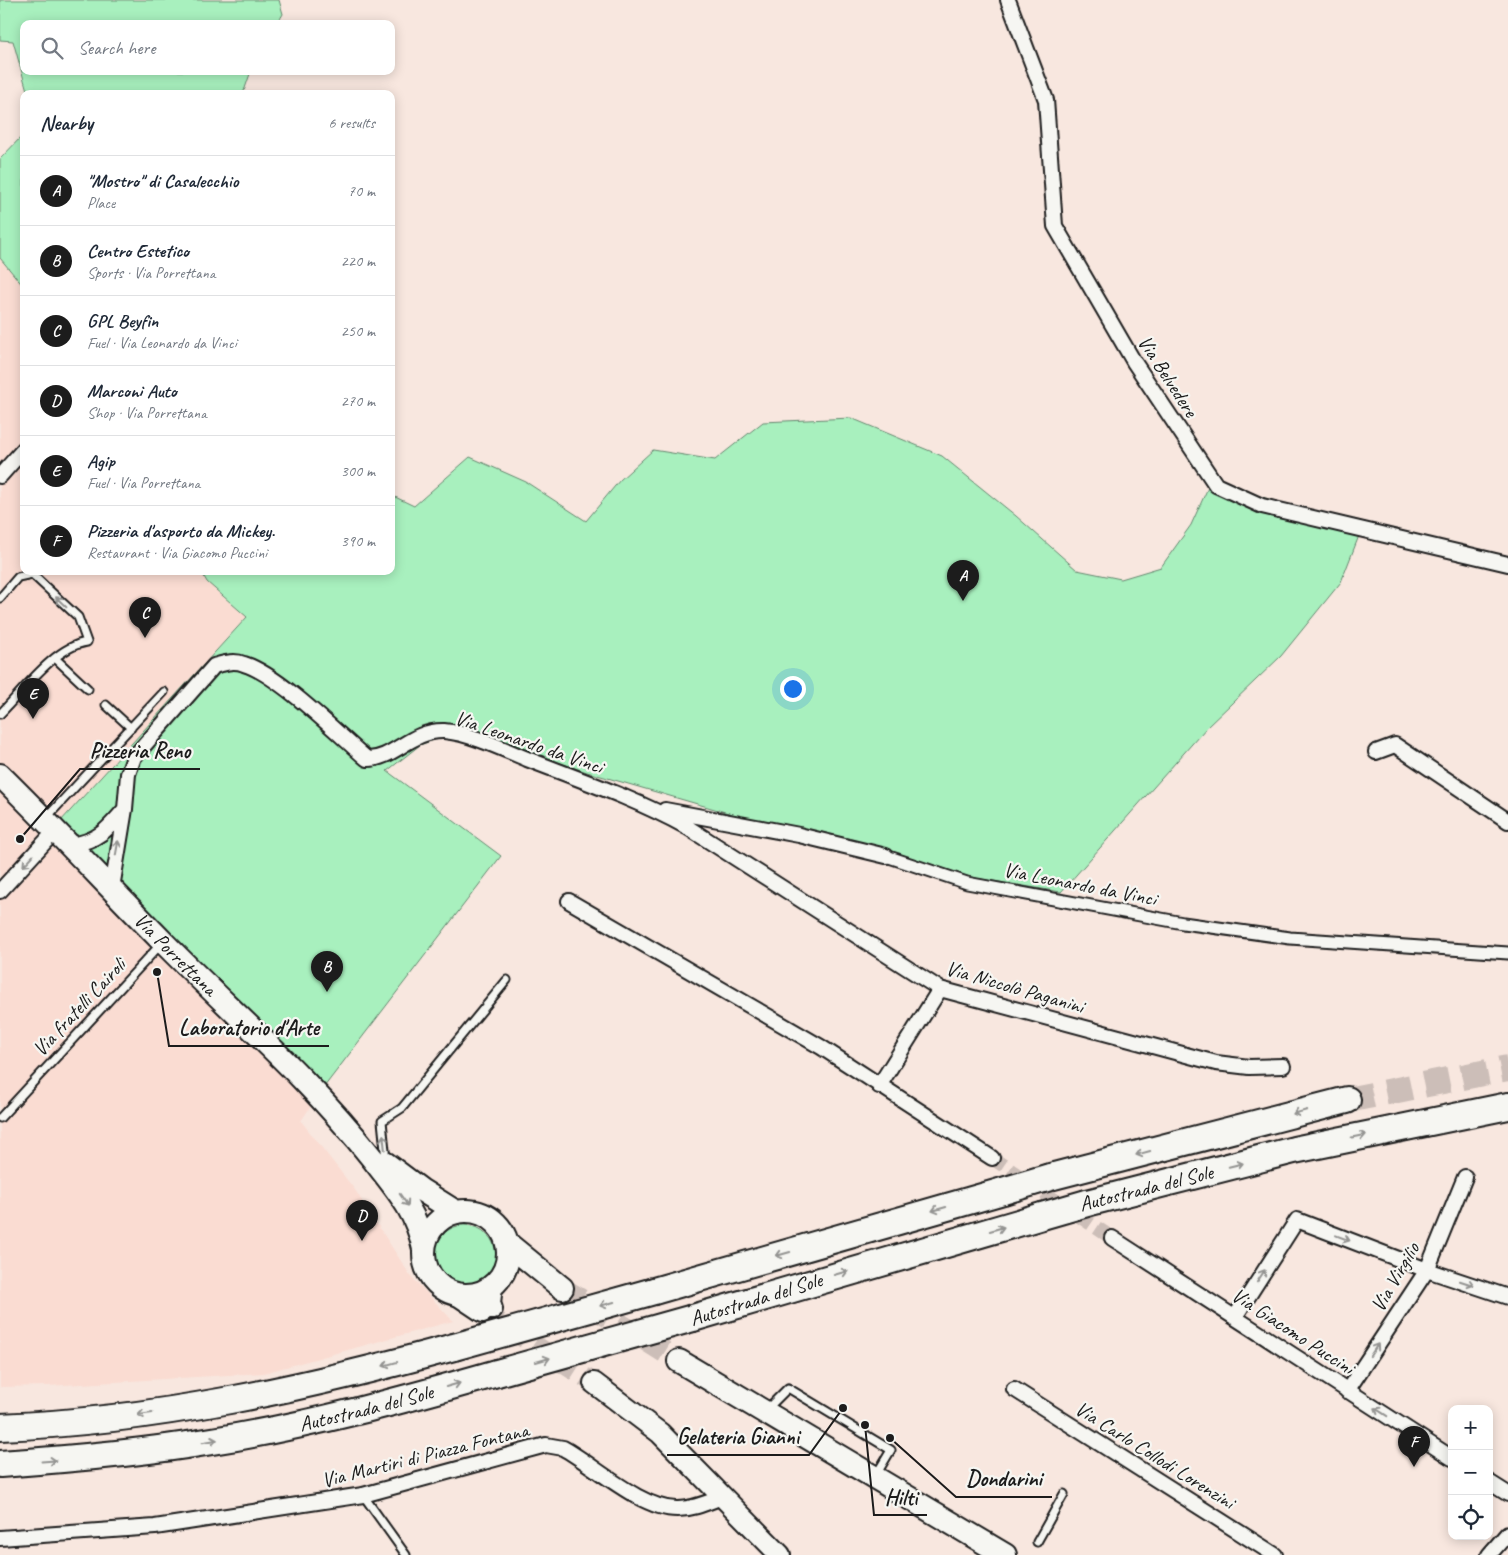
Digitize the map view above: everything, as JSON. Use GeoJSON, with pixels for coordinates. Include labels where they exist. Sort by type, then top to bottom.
{"type":"FeatureCollection","features":[{"type":"Feature","properties":{"kind":"highway","name":"Autostrada del Sole"},"geometry":{"type":"LineString","coordinates":[[0,1427],[105,1420],[203,1406],[371,1369],[654,1291],[1050,1177],[1347,1100]]}},
{"type":"Feature","properties":{"kind":"highway","name":"Autostrada del Sole"},"geometry":{"type":"LineString","coordinates":[[0,1464],[148,1451],[213,1441],[398,1401],[693,1318],[1087,1203],[1294,1150],[1508,1106]]}},
{"type":"Feature","properties":{"kind":"main road","name":"Via Porrettana"},"geometry":{"type":"LineString","coordinates":[[0,775],[163,942],[300,1076],[353,1134],[406,1202],[420,1229],[424,1249]]}},
{"type":"Feature","properties":{"kind":"main road","name":"Via Porrettana"},"geometry":{"type":"LineString","coordinates":[[353,1134],[421,1190],[456,1212]]}},
{"type":"Feature","properties":{"kind":"main road"},"geometry":{"type":"LineString","coordinates":[[471,1211],[485,1216],[501,1230],[507,1244],[506,1263],[495,1283],[487,1310],[442,1288],[431,1277],[425,1264],[424,1249],[432,1228],[443,1218],[456,1212],[471,1211]]}},
{"type":"Feature","properties":{"kind":"main road"},"geometry":{"type":"LineString","coordinates":[[456,1294],[478,1294],[495,1283],[530,1277],[557,1286],[507,1244]]}},
{"type":"Feature","properties":{"kind":"main road"},"geometry":{"type":"LineString","coordinates":[[679,1361],[1005,1555]]}},
{"type":"Feature","properties":{"kind":"main road"},"geometry":{"type":"LineString","coordinates":[[594,1383],[660,1433],[780,1555]]}},
{"type":"Feature","properties":{"kind":"street","name":"Via Belvedere"},"geometry":{"type":"LineString","coordinates":[[1008,0],[1046,100],[1055,226],[1134,362],[1216,485],[1262,506],[1508,564]]}},
{"type":"Feature","properties":{"kind":"street"},"geometry":{"type":"LineString","coordinates":[[0,476],[20,453]]}},
{"type":"Feature","properties":{"kind":"street","name":"Via Leonardo da Vinci"},"geometry":{"type":"LineString","coordinates":[[112,888],[125,809],[128,774],[134,757],[214,666],[229,662],[243,663],[264,674],[367,759],[375,759],[388,754],[417,736],[443,731],[512,753],[652,808],[687,827]]}},
{"type":"Feature","properties":{"kind":"street"},"geometry":{"type":"LineString","coordinates":[[1376,752],[1395,745],[1508,821]]}},
{"type":"Feature","properties":{"kind":"street","name":"Via Leonardo da Vinci"},"geometry":{"type":"LineString","coordinates":[[652,808],[799,835],[886,856],[967,883],[1183,923],[1290,938],[1508,953]]}},
{"type":"Feature","properties":{"kind":"street"},"geometry":{"type":"LineString","coordinates":[[0,891],[57,832],[87,843],[104,833],[125,809]]}},
{"type":"Feature","properties":{"kind":"street","name":"Via Niccolò Paganini"},"geometry":{"type":"LineString","coordinates":[[687,827],[940,989],[1216,1063],[1249,1068],[1283,1066]]}},
{"type":"Feature","properties":{"kind":"street"},"geometry":{"type":"LineString","coordinates":[[568,902],[821,1047],[878,1086],[992,1158]]}},
{"type":"Feature","properties":{"kind":"street"},"geometry":{"type":"LineString","coordinates":[[878,1086],[940,989]]}},
{"type":"Feature","properties":{"kind":"street","name":"Via Virgilio"},"geometry":{"type":"LineString","coordinates":[[1347,1391],[1427,1270],[1465,1177]]}},
{"type":"Feature","properties":{"kind":"street"},"geometry":{"type":"LineString","coordinates":[[1235,1317],[1297,1220],[1427,1270],[1508,1296]]}},
{"type":"Feature","properties":{"kind":"street","name":"Via Giacomo Puccini"},"geometry":{"type":"LineString","coordinates":[[1112,1238],[1448,1455]]}},
{"type":"Feature","properties":{"kind":"street","name":"Via Carlo Collodi Lorenzini"},"geometry":{"type":"LineString","coordinates":[[1014,1389],[1275,1555]]}},
{"type":"Feature","properties":{"kind":"street","name":"Via Martiri di Piazza Fontana"},"geometry":{"type":"LineString","coordinates":[[0,1538],[155,1527],[363,1495],[546,1445],[570,1452],[655,1505],[676,1509],[696,1506],[722,1497]]}},
{"type":"Feature","properties":{"kind":"street"},"geometry":{"type":"LineString","coordinates":[[1493,1485],[1508,1494]]}},
{"type":"Feature","properties":{"kind":"street"},"geometry":{"type":"LineString","coordinates":[[1489,1555],[1508,1533]]}},
{"type":"Feature","properties":{"kind":"lane"},"geometry":{"type":"LineString","coordinates":[[0,598],[18,578],[28,575]]}},
{"type":"Feature","properties":{"kind":"lane"},"geometry":{"type":"LineString","coordinates":[[0,714],[55,658],[74,644],[86,642],[78,617],[33,575]]}},
{"type":"Feature","properties":{"kind":"lane"},"geometry":{"type":"LineString","coordinates":[[55,658],[88,689]]}},
{"type":"Feature","properties":{"kind":"lane"},"geometry":{"type":"LineString","coordinates":[[57,832],[130,728],[164,692]]}},
{"type":"Feature","properties":{"kind":"lane"},"geometry":{"type":"LineString","coordinates":[[106,705],[130,728]]}},
{"type":"Feature","properties":{"kind":"lane","name":"Via fratelli Cairoli"},"geometry":{"type":"LineString","coordinates":[[0,1118],[163,942]]}},
{"type":"Feature","properties":{"kind":"lane"},"geometry":{"type":"LineString","coordinates":[[386,1163],[382,1121],[402,1108],[507,980]]}},
{"type":"Feature","properties":{"kind":"lane"},"geometry":{"type":"LineString","coordinates":[[765,1412],[788,1388],[892,1450],[875,1478]]}},
{"type":"Feature","properties":{"kind":"lane"},"geometry":{"type":"LineString","coordinates":[[1038,1542],[1064,1494]]}},
{"type":"Feature","properties":{"kind":"lane"},"geometry":{"type":"LineString","coordinates":[[363,1495],[406,1555]]}},
{"type":"Feature","properties":{"kind":"shaded area"},"geometry":{"type":"Polygon","coordinates":[[[0,258],[20,282],[20,575],[203,575],[207,582],[247,617],[60,822],[321,1091],[301,1121],[355,1190],[410,1275],[453,1321],[264,1373],[48,1386],[0,1387],[0,258]]]}},
{"type":"Feature","properties":{"kind":"green space"},"geometry":{"type":"Polygon","coordinates":[[[0,0],[279,0],[283,14],[279,20],[20,20],[20,66],[13,41],[0,40],[0,0]]]}},
{"type":"Feature","properties":{"kind":"green space"},"geometry":{"type":"Polygon","coordinates":[[[23,75],[250,75],[244,90],[27,90],[23,75]]]}},
{"type":"Feature","properties":{"kind":"green space"},"geometry":{"type":"Polygon","coordinates":[[[20,138],[20,282],[0,258],[0,159],[20,138]]]}},
{"type":"Feature","properties":{"kind":"green space"},"geometry":{"type":"Polygon","coordinates":[[[851,418],[942,456],[1016,516],[1077,570],[1121,579],[1161,567],[1191,525],[1211,481],[1362,528],[1341,582],[1281,656],[1207,727],[1061,892],[925,870],[587,772],[461,730],[420,745],[387,771],[501,856],[321,1091],[60,822],[247,617],[207,582],[203,575],[395,575],[395,497],[414,506],[470,457],[526,482],[586,521],[620,480],[653,450],[715,460],[763,422],[851,418]]]}},
{"type":"Feature","properties":{"kind":"green space"},"geometry":{"type":"Polygon","coordinates":[[[459,1225],[471,1225],[487,1234],[494,1244],[496,1256],[494,1268],[487,1278],[471,1287],[459,1287],[448,1282],[439,1273],[434,1262],[434,1250],[439,1239],[448,1230],[459,1225]]]}},
{"type":"Feature","properties":{"kind":"tunnel"},"geometry":{"type":"LineString","coordinates":[[1347,1100],[1508,1068]]}},
{"type":"Feature","properties":{"kind":"tunnel"},"geometry":{"type":"LineString","coordinates":[[992,1158],[1112,1238]]}},
{"type":"Feature","properties":{"kind":"tunnel"},"geometry":{"type":"LineString","coordinates":[[562,1288],[679,1361]]}},
{"type":"Feature","properties":{"kind":"tunnel"},"geometry":{"type":"LineString","coordinates":[[483,1312],[594,1383]]}},
{"type":"Feature","properties":{"kind":"place","name":"\"Mostro\" di Casalecchio"},"geometry":{"type":"Point","coordinates":[963,601]}},
{"type":"Feature","properties":{"kind":"place","name":"GPL Beyfin"},"geometry":{"type":"Point","coordinates":[145,638]}},
{"type":"Feature","properties":{"kind":"place","name":"Agip"},"geometry":{"type":"Point","coordinates":[33,719]}},
{"type":"Feature","properties":{"kind":"place","name":"Pizzeria Reno"},"geometry":{"type":"Point","coordinates":[20,839]}},
{"type":"Feature","properties":{"kind":"place","name":"Laboratorio d'Arte"},"geometry":{"type":"Point","coordinates":[157,972]}},
{"type":"Feature","properties":{"kind":"place","name":"Centro Estetico"},"geometry":{"type":"Point","coordinates":[327,992]}},
{"type":"Feature","properties":{"kind":"place","name":"Marconi Auto"},"geometry":{"type":"Point","coordinates":[362,1241]}},
{"type":"Feature","properties":{"kind":"place","name":"Gelateria Gianni"},"geometry":{"type":"Point","coordinates":[843,1408]}},
{"type":"Feature","properties":{"kind":"place","name":"Hilti"},"geometry":{"type":"Point","coordinates":[865,1425]}},
{"type":"Feature","properties":{"kind":"place","name":"Dondarini"},"geometry":{"type":"Point","coordinates":[890,1438]}},
{"type":"Feature","properties":{"kind":"place","name":"Pizzeria d'asporto da Mickey."},"geometry":{"type":"Point","coordinates":[1414,1467]}}]}
